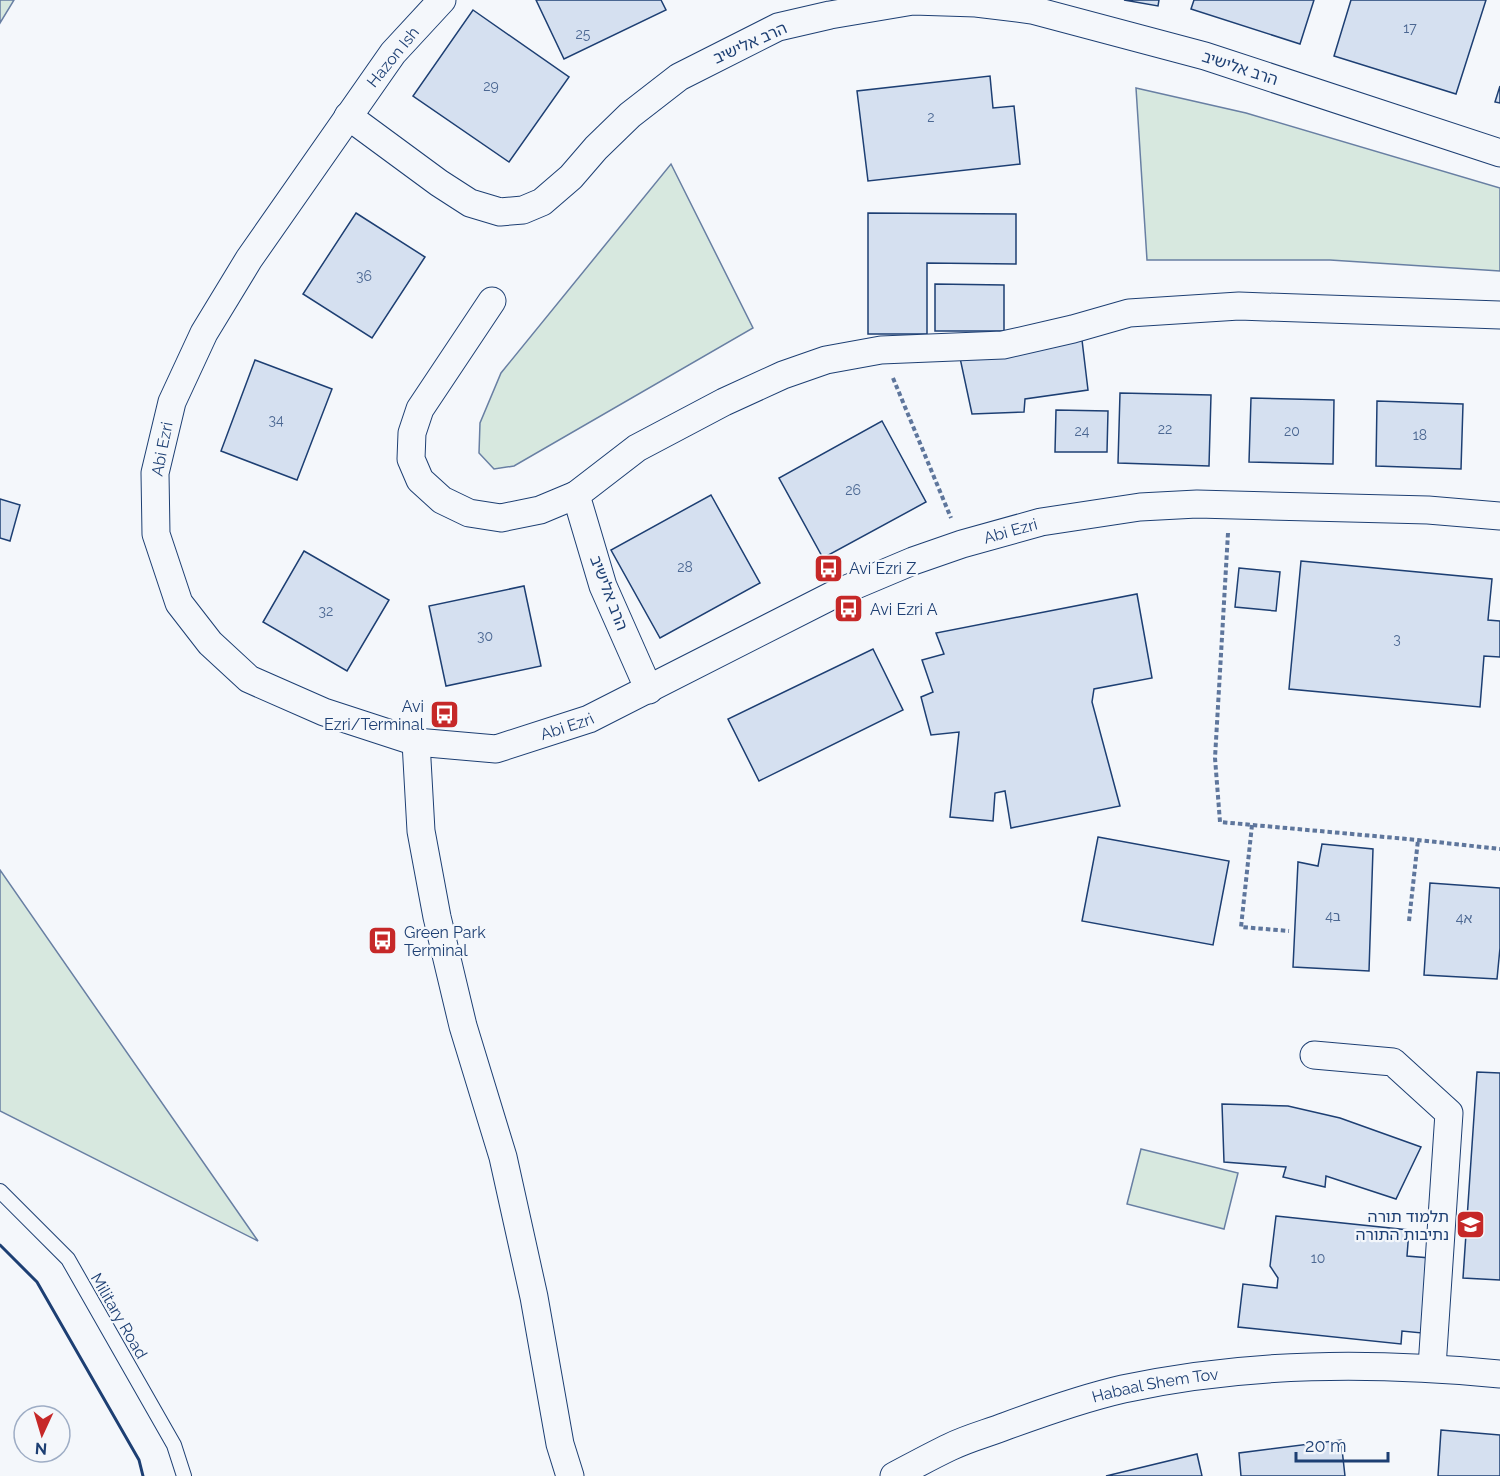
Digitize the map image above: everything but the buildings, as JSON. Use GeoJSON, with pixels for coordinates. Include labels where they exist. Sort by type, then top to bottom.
{"type":"FeatureCollection","features":[{"type":"Feature","properties":{"kind":"street","name":"Hazon Ish"},"geometry":{"type":"LineString","coordinates":[[348,116],[393,53],[442,0]]}},
{"type":"Feature","properties":{"kind":"street","name":"הרב אלישיב"},"geometry":{"type":"LineString","coordinates":[[348,116],[470,203],[500,212],[523,210],[542,202],[571,177],[596,148],[630,115],[679,77],[778,27],[830,15],[913,1],[976,3],[1043,13],[1205,56],[1500,153]]}},
{"type":"Feature","properties":{"kind":"street","name":"Abi Ezri"},"geometry":{"type":"LineString","coordinates":[[348,116],[249,258],[204,333],[172,402],[155,473],[156,534],[179,603],[210,643],[249,679],[324,712],[416,742],[496,748],[589,719],[837,593],[962,544],[1041,522],[1068,517],[1140,507],[1230,505],[1421,510],[1500,516]]}},
{"type":"Feature","properties":{"kind":"street"},"geometry":{"type":"LineString","coordinates":[[492,301],[420,409],[412,433],[411,459],[420,480],[442,500],[469,513],[501,518],[540,510],[576,495],[637,448],[783,375],[826,360],[881,350],[1003,345],[1129,313],[1239,306],[1500,315]]}},
{"type":"Feature","properties":{"kind":"street","name":"הרב אלישיב"},"geometry":{"type":"LineString","coordinates":[[576,495],[603,586],[649,690]]}},
{"type":"Feature","properties":{"kind":"street"},"geometry":{"type":"LineString","coordinates":[[416,742],[421,831],[437,917],[464,1026],[503,1157],[534,1297],[560,1444],[570,1476]]}},
{"type":"Feature","properties":{"kind":"street"},"geometry":{"type":"LineString","coordinates":[[1314,1055],[1393,1062],[1449,1113],[1432,1367]]}},
{"type":"Feature","properties":{"kind":"street","name":"Habaal Shem Tov"},"geometry":{"type":"LineString","coordinates":[[894,1476],[952,1446],[1041,1413],[1123,1389],[1265,1369],[1343,1365],[1432,1367],[1500,1374]]}},
{"type":"Feature","properties":{"kind":"lane","name":"Military Road"},"geometry":{"type":"LineString","coordinates":[[0,1191],[68,1259],[174,1445],[184,1476]]}},
{"type":"Feature","properties":{"kind":"path"},"geometry":{"type":"LineString","coordinates":[[881,350],[962,544]]}},
{"type":"Feature","properties":{"kind":"path"},"geometry":{"type":"LineString","coordinates":[[1230,505],[1215,758],[1220,822],[1500,849]]}},
{"type":"Feature","properties":{"kind":"path"},"geometry":{"type":"LineString","coordinates":[[1252,825],[1241,927],[1288,931]]}},
{"type":"Feature","properties":{"kind":"path"},"geometry":{"type":"LineString","coordinates":[[1409,921],[1418,840]]}},
{"type":"Feature","properties":{"kind":"shaded area"},"geometry":{"type":"Polygon","coordinates":[[[0,0],[14,0],[0,23],[0,0]]]}},
{"type":"Feature","properties":{"kind":"shaded area"},"geometry":{"type":"Polygon","coordinates":[[[1136,88],[1246,113],[1500,188],[1500,271],[1330,260],[1147,260],[1136,88]]]}},
{"type":"Feature","properties":{"kind":"shaded area"},"geometry":{"type":"Polygon","coordinates":[[[671,164],[753,328],[514,466],[494,469],[479,453],[480,423],[501,373],[671,164]]]}},
{"type":"Feature","properties":{"kind":"shaded area"},"geometry":{"type":"Polygon","coordinates":[[[0,870],[258,1241],[0,1111],[0,870]]]}},
{"type":"Feature","properties":{"kind":"shaded area"},"geometry":{"type":"Polygon","coordinates":[[[1141,1149],[1238,1173],[1224,1229],[1127,1204],[1141,1149]]]}},
{"type":"Feature","properties":{"kind":"wall"},"geometry":{"type":"LineString","coordinates":[[0,1245],[37,1282],[139,1460],[143,1476]]}},
{"type":"Feature","properties":{"kind":"place","name":"Avi Ezri Z"},"geometry":{"type":"Point","coordinates":[828,568]}},
{"type":"Feature","properties":{"kind":"place","name":"Avi Ezri A"},"geometry":{"type":"Point","coordinates":[849,609]}},
{"type":"Feature","properties":{"kind":"place","name":"Avi Ezri/Terminal"},"geometry":{"type":"Point","coordinates":[445,715]}},
{"type":"Feature","properties":{"kind":"place","name":"Green Park Terminal"},"geometry":{"type":"Point","coordinates":[383,941]}},
{"type":"Feature","properties":{"kind":"place","name":"תלמוד תורה נתיבות התורה"},"geometry":{"type":"Point","coordinates":[1470,1225]}}]}
